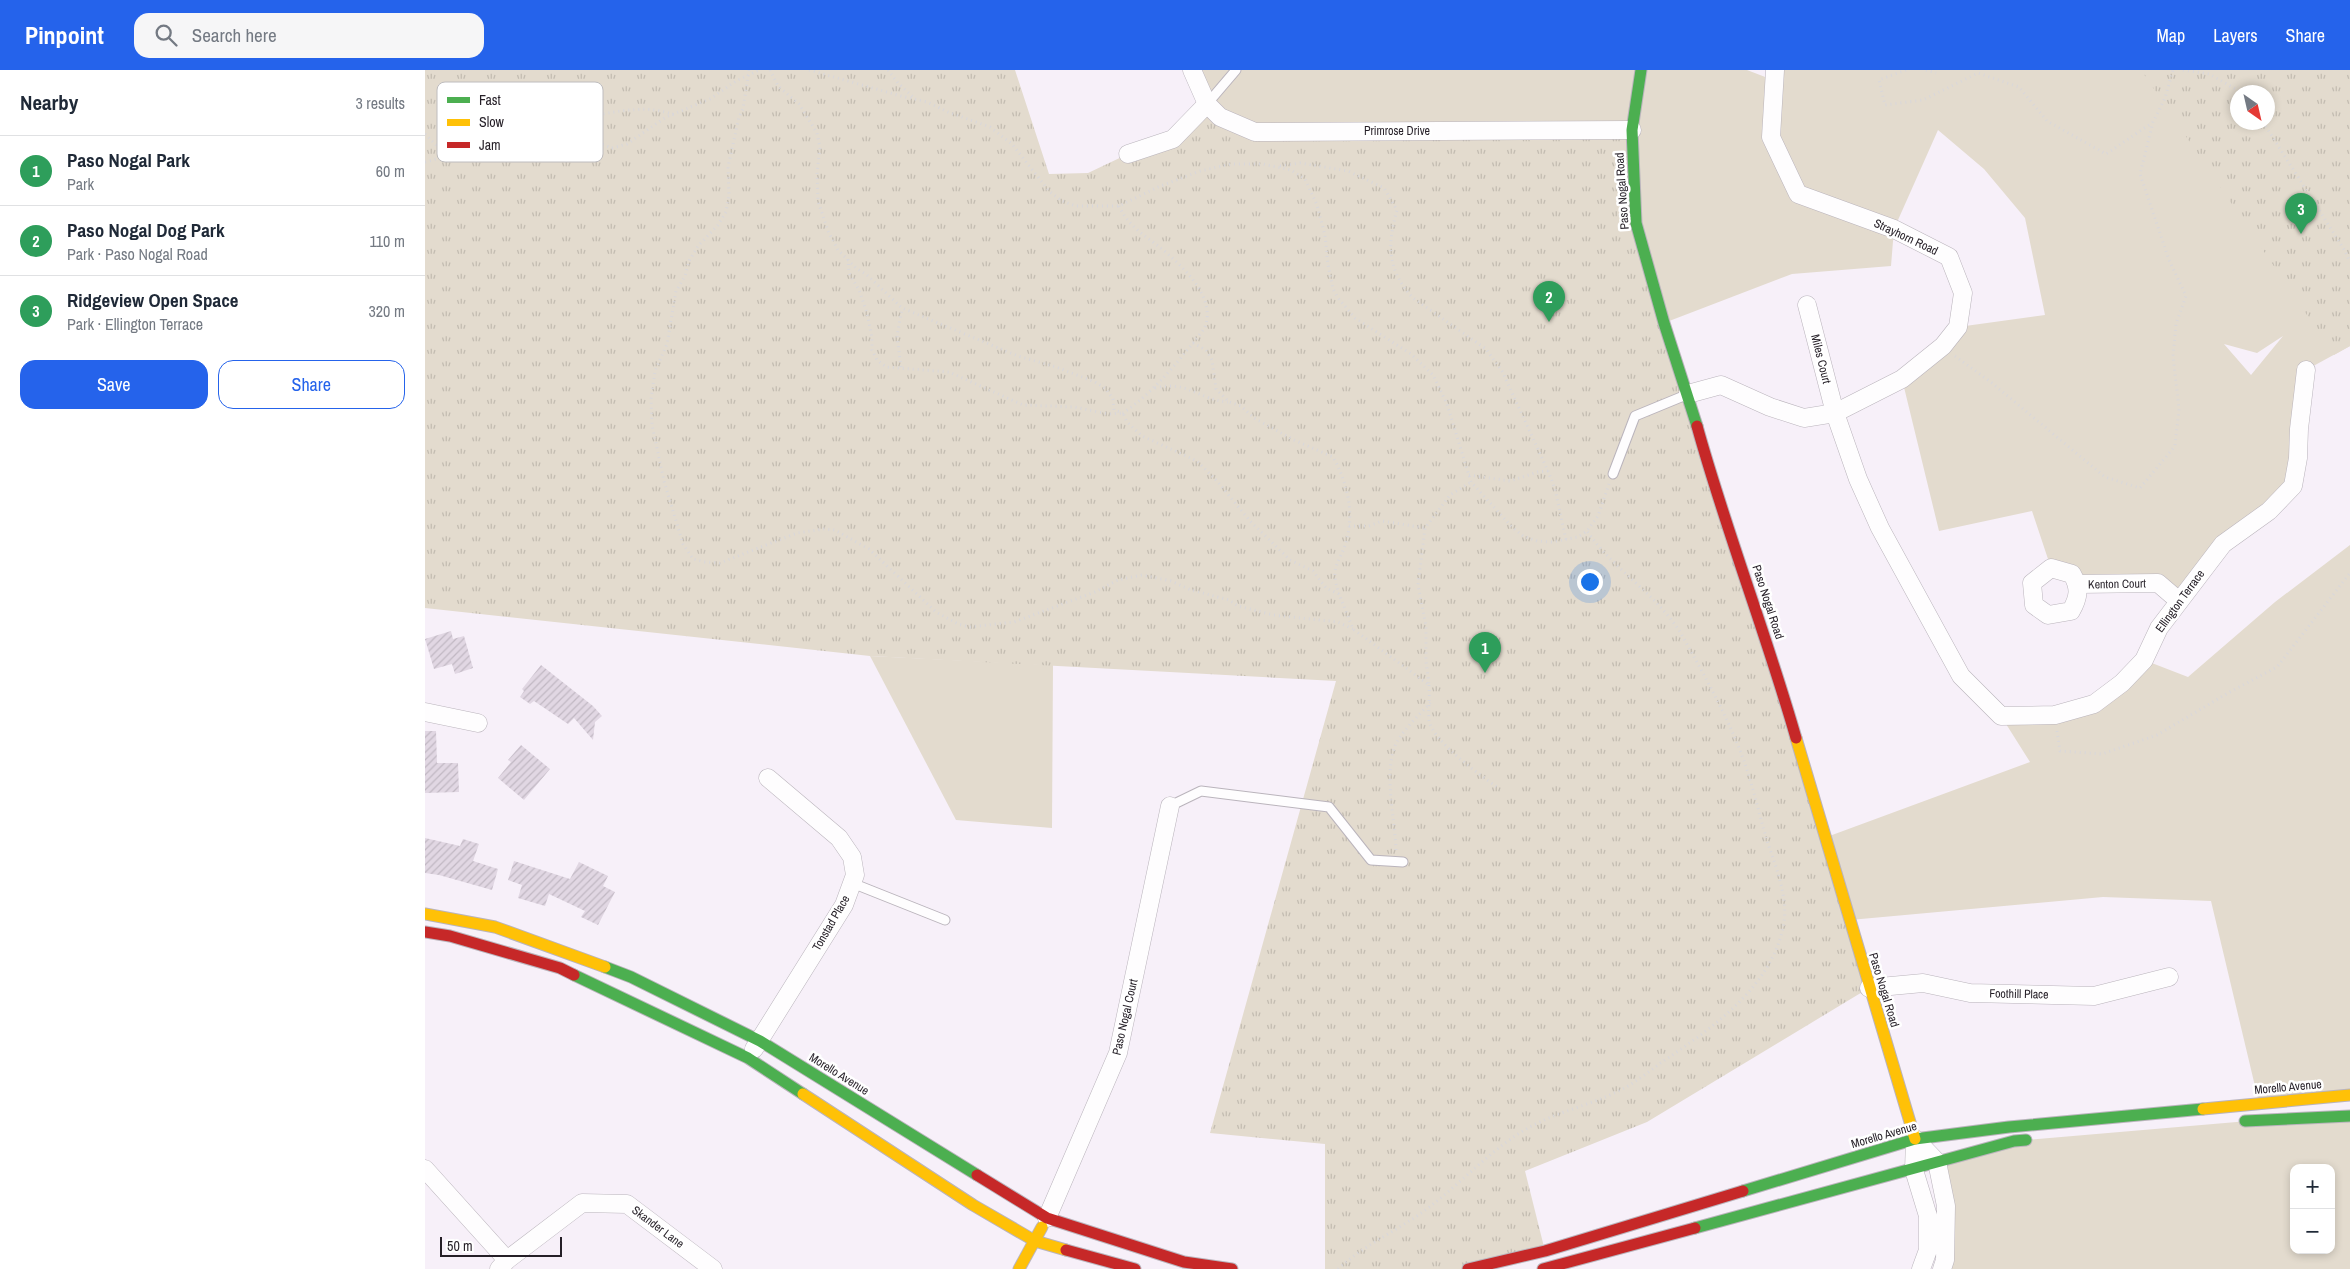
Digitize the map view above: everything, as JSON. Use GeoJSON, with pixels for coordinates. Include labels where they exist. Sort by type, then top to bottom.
{"type":"FeatureCollection","features":[{"type":"Feature","properties":{"kind":"street","name":"Primrose Drive"},"geometry":{"type":"LineString","coordinates":[[1192,70],[1207,104],[1220,117],[1255,132],[1632,130]]}},
{"type":"Feature","properties":{"kind":"street","name":"Paso Nogal Road"},"geometry":{"type":"LineString","coordinates":[[1641,70],[1632,130],[1635,223],[1664,323],[1688,394],[1711,477],[1753,600],[1794,731],[1915,1139]]}},
{"type":"Feature","properties":{"kind":"street","name":"Strayhorn Road"},"geometry":{"type":"LineString","coordinates":[[1688,394],[1721,385],[1770,407],[1804,418],[1835,413],[1902,379],[1943,346],[1958,327],[1963,293],[1949,257],[1894,229],[1798,194],[1771,137],[1775,70]]}},
{"type":"Feature","properties":{"kind":"street"},"geometry":{"type":"LineString","coordinates":[[1128,154],[1173,138],[1207,104]]}},
{"type":"Feature","properties":{"kind":"street","name":"Miles Court"},"geometry":{"type":"LineString","coordinates":[[1807,305],[1835,413]]}},
{"type":"Feature","properties":{"kind":"street","name":"Ellington Terrace"},"geometry":{"type":"LineString","coordinates":[[1835,413],[1858,479],[1880,528],[1961,676],[2001,716],[2055,716],[2094,704],[2123,683],[2144,660],[2159,628],[2223,544],[2269,511],[2293,486],[2298,458],[2299,429],[2306,370]]}},
{"type":"Feature","properties":{"kind":"street","name":"Kenton Court"},"geometry":{"type":"LineString","coordinates":[[2078,584],[2158,583],[2179,601]]}},
{"type":"Feature","properties":{"kind":"street"},"geometry":{"type":"LineString","coordinates":[[425,712],[478,723]]}},
{"type":"Feature","properties":{"kind":"street","name":"Tonstad Place"},"geometry":{"type":"LineString","coordinates":[[748,1058],[844,905],[855,876],[852,857],[839,838],[769,778]]}},
{"type":"Feature","properties":{"kind":"street","name":"Paso Nogal Court"},"geometry":{"type":"LineString","coordinates":[[1047,1218],[1118,1053],[1170,806]]}},
{"type":"Feature","properties":{"kind":"street","name":"Morello Avenue"},"geometry":{"type":"LineString","coordinates":[[425,914],[495,927],[631,977],[760,1041],[1047,1218],[1184,1262],[1232,1269]]}},
{"type":"Feature","properties":{"kind":"street"},"geometry":{"type":"LineString","coordinates":[[425,932],[450,936],[560,968],[748,1058],[973,1205],[1035,1241],[1135,1269]]}},
{"type":"Feature","properties":{"kind":"street","name":"Foothill Place"},"geometry":{"type":"LineString","coordinates":[[1869,988],[1923,983],[1970,993],[2094,996],[2169,977]]}},
{"type":"Feature","properties":{"kind":"street","name":"Morello Avenue"},"geometry":{"type":"LineString","coordinates":[[1468,1269],[1545,1251],[1915,1139],[2009,1127],[2350,1095]]}},
{"type":"Feature","properties":{"kind":"street"},"geometry":{"type":"LineString","coordinates":[[2231,1122],[2350,1116]]}},
{"type":"Feature","properties":{"kind":"street"},"geometry":{"type":"LineString","coordinates":[[1915,1139],[1937,1162],[1946,1206],[1945,1260],[1942,1269]]}},
{"type":"Feature","properties":{"kind":"street"},"geometry":{"type":"LineString","coordinates":[[1915,1139],[1914,1170],[1928,1216],[1928,1250],[1921,1269]]}},
{"type":"Feature","properties":{"kind":"street"},"geometry":{"type":"LineString","coordinates":[[1543,1269],[1914,1170],[2014,1141],[2033,1139]]}},
{"type":"Feature","properties":{"kind":"street"},"geometry":{"type":"LineString","coordinates":[[425,1169],[503,1264]]}},
{"type":"Feature","properties":{"kind":"street","name":"Skander Lane"},"geometry":{"type":"LineString","coordinates":[[503,1264],[582,1203],[627,1204],[713,1269]]}},
{"type":"Feature","properties":{"kind":"street"},"geometry":{"type":"LineString","coordinates":[[1019,1269],[1047,1218]]}},
{"type":"Feature","properties":{"kind":"lane"},"geometry":{"type":"LineString","coordinates":[[1207,104],[1236,70]]}},
{"type":"Feature","properties":{"kind":"lane"},"geometry":{"type":"LineString","coordinates":[[1613,474],[1635,416],[1688,394]]}},
{"type":"Feature","properties":{"kind":"lane"},"geometry":{"type":"LineString","coordinates":[[1170,806],[1201,791],[1329,807],[1371,860],[1399,862]]}},
{"type":"Feature","properties":{"kind":"lane"},"geometry":{"type":"LineString","coordinates":[[852,883],[945,920]]}},
{"type":"Feature","properties":{"kind":"path"},"geometry":{"type":"LineString","coordinates":[[749,70],[743,109],[739,117],[728,167],[729,196],[726,212],[698,246],[676,291],[667,344],[655,371],[651,399],[652,425],[664,481],[683,544],[693,559],[720,563],[792,535],[830,529],[847,534],[864,545],[926,604],[947,619],[964,626],[984,626],[1014,622],[1095,592],[1118,580],[1142,575],[1171,581],[1191,590],[1229,600],[1238,606],[1273,614],[1338,622],[1353,629],[1429,686]]}},
{"type":"Feature","properties":{"kind":"path"},"geometry":{"type":"LineString","coordinates":[[603,145],[612,148],[627,144],[652,125],[710,99],[736,81],[759,70]]}},
{"type":"Feature","properties":{"kind":"path"},"geometry":{"type":"LineString","coordinates":[[770,70],[778,86],[799,104],[817,133],[820,148],[817,172],[818,201],[828,231],[838,250],[856,268],[867,275],[903,308],[1018,356],[1056,367],[1095,382],[1106,389],[1113,399],[1114,410],[1123,413],[1127,422],[1142,436],[1197,460],[1250,521],[1291,560],[1313,571],[1326,588],[1339,594]]}},
{"type":"Feature","properties":{"kind":"path"},"geometry":{"type":"LineString","coordinates":[[809,70],[914,98],[948,112],[976,120],[1013,144],[1040,180],[1062,201],[1076,206],[1119,206],[1158,187],[1216,167],[1247,163],[1277,166],[1291,170],[1305,179],[1312,191],[1323,228],[1333,289],[1338,298],[1355,318],[1411,354],[1433,375],[1447,404],[1471,482],[1511,527],[1523,536],[1537,541],[1566,540],[1578,537],[1587,531],[1598,516],[1613,474]]}},
{"type":"Feature","properties":{"kind":"path"},"geometry":{"type":"LineString","coordinates":[[888,70],[898,83],[914,98]]}},
{"type":"Feature","properties":{"kind":"path"},"geometry":{"type":"LineString","coordinates":[[1906,70],[1879,80],[1885,105],[1923,100],[1978,73],[2019,87],[2047,121],[2106,154],[2153,122]]}},
{"type":"Feature","properties":{"kind":"path"},"geometry":{"type":"LineString","coordinates":[[1926,70],[1936,73]]}},
{"type":"Feature","properties":{"kind":"path"},"geometry":{"type":"LineString","coordinates":[[1943,346],[1992,383],[2105,477],[2140,488],[2175,446],[2179,409],[2173,356],[2176,324],[2186,296],[2169,260],[2140,174],[2153,122],[2165,98],[2173,70]]}},
{"type":"Feature","properties":{"kind":"path"},"geometry":{"type":"LineString","coordinates":[[2183,70],[2209,74],[2230,86]]}},
{"type":"Feature","properties":{"kind":"path"},"geometry":{"type":"LineString","coordinates":[[603,114],[626,111],[655,111],[674,115]]}},
{"type":"Feature","properties":{"kind":"path"},"geometry":{"type":"LineString","coordinates":[[2268,130],[2345,251],[2350,262]]}},
{"type":"Feature","properties":{"kind":"path"},"geometry":{"type":"LineString","coordinates":[[425,134],[437,146]]}},
{"type":"Feature","properties":{"kind":"path"},"geometry":{"type":"LineString","coordinates":[[1277,166],[1300,162],[1348,171],[1384,188],[1397,210],[1390,243],[1395,273],[1403,288],[1424,308],[1475,340],[1495,359],[1509,384],[1548,471],[1555,489],[1566,540]]}},
{"type":"Feature","properties":{"kind":"path"},"geometry":{"type":"LineString","coordinates":[[848,259],[849,273],[859,290],[867,313],[872,338],[872,350],[877,360],[886,367],[949,372],[1023,405],[1074,407],[1108,414],[1123,413],[1155,388],[1193,343],[1206,324],[1204,298],[1198,286],[1169,255],[1125,219],[1119,206]]}},
{"type":"Feature","properties":{"kind":"path"},"geometry":{"type":"LineString","coordinates":[[901,367],[897,336],[903,308]]}},
{"type":"Feature","properties":{"kind":"path"},"geometry":{"type":"LineString","coordinates":[[1193,343],[1206,350],[1212,360],[1216,389],[1229,402]]}},
{"type":"Feature","properties":{"kind":"path"},"geometry":{"type":"LineString","coordinates":[[1155,388],[1167,385],[1182,386],[1217,401],[1241,406],[1254,418],[1294,440],[1333,457],[1347,489],[1350,516],[1346,541],[1335,564],[1333,577],[1353,629]]}},
{"type":"Feature","properties":{"kind":"path"},"geometry":{"type":"LineString","coordinates":[[1469,475],[1510,481],[1538,472],[1548,471]]}},
{"type":"Feature","properties":{"kind":"path"},"geometry":{"type":"LineString","coordinates":[[1471,482],[1449,495],[1425,528],[1418,585],[1426,626],[1425,661],[1431,702],[1429,722],[1439,737],[1464,763],[1497,787]]}},
{"type":"Feature","properties":{"kind":"path"},"geometry":{"type":"LineString","coordinates":[[1349,526],[1369,526],[1382,521],[1425,528]]}},
{"type":"Feature","properties":{"kind":"path"},"geometry":{"type":"LineString","coordinates":[[1338,1269],[1352,1256],[1405,1225],[1431,1206],[1517,1135],[1543,1121],[1627,1087],[1684,1047],[1737,1003],[1767,968],[1775,953],[1784,920],[1781,886],[1750,779],[1733,734],[1684,638],[1671,619],[1657,602],[1606,555],[1587,531]]}},
{"type":"Feature","properties":{"kind":"path"},"geometry":{"type":"LineString","coordinates":[[2055,716],[2061,751],[2102,754],[2157,735],[2228,693],[2277,667],[2350,573]]}},
{"type":"Feature","properties":{"kind":"path"},"geometry":{"type":"LineString","coordinates":[[1399,862],[1389,770],[1392,754],[1398,741],[1431,702]]}},
{"type":"Feature","properties":{"kind":"green space"},"geometry":{"type":"Polygon","coordinates":[[[425,70],[1015,70],[1049,174],[1088,173],[1128,154],[1173,139],[1207,104],[1255,132],[1632,130],[1636,223],[1869,988],[1647,1122],[1525,1171],[1545,1251],[1468,1269],[1325,1269],[1325,1144],[1210,1133],[1336,681],[870,656],[425,608],[425,70]]]}},
{"type":"Feature","properties":{"kind":"green space"},"geometry":{"type":"Polygon","coordinates":[[[1192,70],[1747,70],[1773,80],[1783,70],[2350,70],[2350,346],[2306,370],[2293,486],[2223,545],[2179,601],[2158,583],[2097,583],[2051,568],[2032,511],[1939,531],[1902,379],[1958,327],[2045,315],[2025,218],[1984,169],[1938,130],[1894,229],[1891,266],[1792,274],[1664,323],[1220,117],[1192,70]],[[2283,336],[2257,353],[2224,344],[2251,375],[2283,336]]]}},
{"type":"Feature","properties":{"kind":"green space"},"geometry":{"type":"Polygon","coordinates":[[[2141,70],[2350,70],[2350,346],[2334,355],[2141,70]]]}},
{"type":"Feature","properties":{"kind":"green space"},"geometry":{"type":"Polygon","coordinates":[[[2350,545],[2350,1095],[2259,1103],[2211,901],[2103,897],[1850,920],[1824,838],[2030,762],[2001,716],[2094,705],[2144,660],[2188,677],[2275,602],[2350,545]]]}},
{"type":"Feature","properties":{"kind":"green space"},"geometry":{"type":"Polygon","coordinates":[[[870,656],[1053,665],[1052,828],[956,820],[870,656]]]}},
{"type":"Feature","properties":{"kind":"green space"},"geometry":{"type":"Polygon","coordinates":[[[2350,1116],[2350,1269],[1942,1269],[1937,1162],[2014,1141],[2260,1120],[2350,1116]]]}},
{"type":"Feature","properties":{"kind":"building"},"geometry":{"type":"Polygon","coordinates":[[[451,631],[453,639],[464,636],[473,668],[455,674],[452,664],[434,669],[425,639],[451,631]]]}},
{"type":"Feature","properties":{"kind":"building"},"geometry":{"type":"Polygon","coordinates":[[[541,665],[593,706],[602,716],[595,722],[593,740],[574,718],[568,724],[534,701],[530,704],[520,697],[524,691],[522,689],[541,665]]]}},
{"type":"Feature","properties":{"kind":"building"},"geometry":{"type":"Polygon","coordinates":[[[425,731],[436,731],[437,763],[458,763],[459,792],[425,793],[425,731]]]}},
{"type":"Feature","properties":{"kind":"building"},"geometry":{"type":"Polygon","coordinates":[[[521,745],[550,769],[524,800],[498,778],[511,762],[508,760],[521,745]]]}},
{"type":"Feature","properties":{"kind":"building"},"geometry":{"type":"Polygon","coordinates":[[[425,838],[460,846],[463,839],[479,844],[473,861],[498,869],[492,890],[439,875],[425,873],[425,838]]]}},
{"type":"Feature","properties":{"kind":"building"},"geometry":{"type":"Polygon","coordinates":[[[514,861],[570,879],[579,862],[608,876],[603,886],[615,892],[598,925],[581,917],[585,911],[549,894],[545,906],[518,898],[522,885],[508,880],[514,861]]]}},
{"type":"Feature","properties":{"kind":"traffic: fast"},"geometry":{"type":"LineString","coordinates":[[1641,70],[1632,130],[1636,223],[1664,323],[1697,426]]}},
{"type":"Feature","properties":{"kind":"traffic: fast"},"geometry":{"type":"LineString","coordinates":[[605,967],[631,977],[760,1041],[977,1175]]}},
{"type":"Feature","properties":{"kind":"traffic: fast"},"geometry":{"type":"LineString","coordinates":[[574,975],[748,1058],[803,1094]]}},
{"type":"Feature","properties":{"kind":"traffic: fast"},"geometry":{"type":"LineString","coordinates":[[1743,1191],[1915,1139],[2009,1127],[2203,1109]]}},
{"type":"Feature","properties":{"kind":"traffic: fast"},"geometry":{"type":"LineString","coordinates":[[2245,1121],[2350,1116]]}},
{"type":"Feature","properties":{"kind":"traffic: fast"},"geometry":{"type":"LineString","coordinates":[[1695,1228],[2014,1141],[2026,1140]]}},
{"type":"Feature","properties":{"kind":"traffic: slow"},"geometry":{"type":"LineString","coordinates":[[1796,738],[1915,1139]]}},
{"type":"Feature","properties":{"kind":"traffic: slow"},"geometry":{"type":"LineString","coordinates":[[425,914],[495,927],[605,967]]}},
{"type":"Feature","properties":{"kind":"traffic: slow"},"geometry":{"type":"LineString","coordinates":[[803,1094],[973,1205],[1035,1241],[1066,1250]]}},
{"type":"Feature","properties":{"kind":"traffic: slow"},"geometry":{"type":"LineString","coordinates":[[2203,1109],[2350,1095]]}},
{"type":"Feature","properties":{"kind":"traffic: slow"},"geometry":{"type":"LineString","coordinates":[[1019,1269],[1042,1227]]}},
{"type":"Feature","properties":{"kind":"traffic: jam"},"geometry":{"type":"LineString","coordinates":[[1697,426],[1720,504],[1796,738]]}},
{"type":"Feature","properties":{"kind":"traffic: jam"},"geometry":{"type":"LineString","coordinates":[[425,932],[450,936],[560,968],[574,975]]}},
{"type":"Feature","properties":{"kind":"traffic: jam"},"geometry":{"type":"LineString","coordinates":[[977,1175],[1047,1218],[1184,1262],[1232,1269]]}},
{"type":"Feature","properties":{"kind":"traffic: jam"},"geometry":{"type":"LineString","coordinates":[[1468,1269],[1545,1251],[1743,1191]]}},
{"type":"Feature","properties":{"kind":"traffic: jam"},"geometry":{"type":"LineString","coordinates":[[1543,1269],[1695,1228]]}},
{"type":"Feature","properties":{"kind":"traffic: jam"},"geometry":{"type":"LineString","coordinates":[[1066,1250],[1135,1269]]}},
{"type":"Feature","properties":{"kind":"place","name":"Ridgeview Open Space"},"geometry":{"type":"Point","coordinates":[2301,234]}},
{"type":"Feature","properties":{"kind":"place","name":"Paso Nogal Dog Park"},"geometry":{"type":"Point","coordinates":[1549,322]}},
{"type":"Feature","properties":{"kind":"place","name":"Paso Nogal Park"},"geometry":{"type":"Point","coordinates":[1485,673]}}]}
